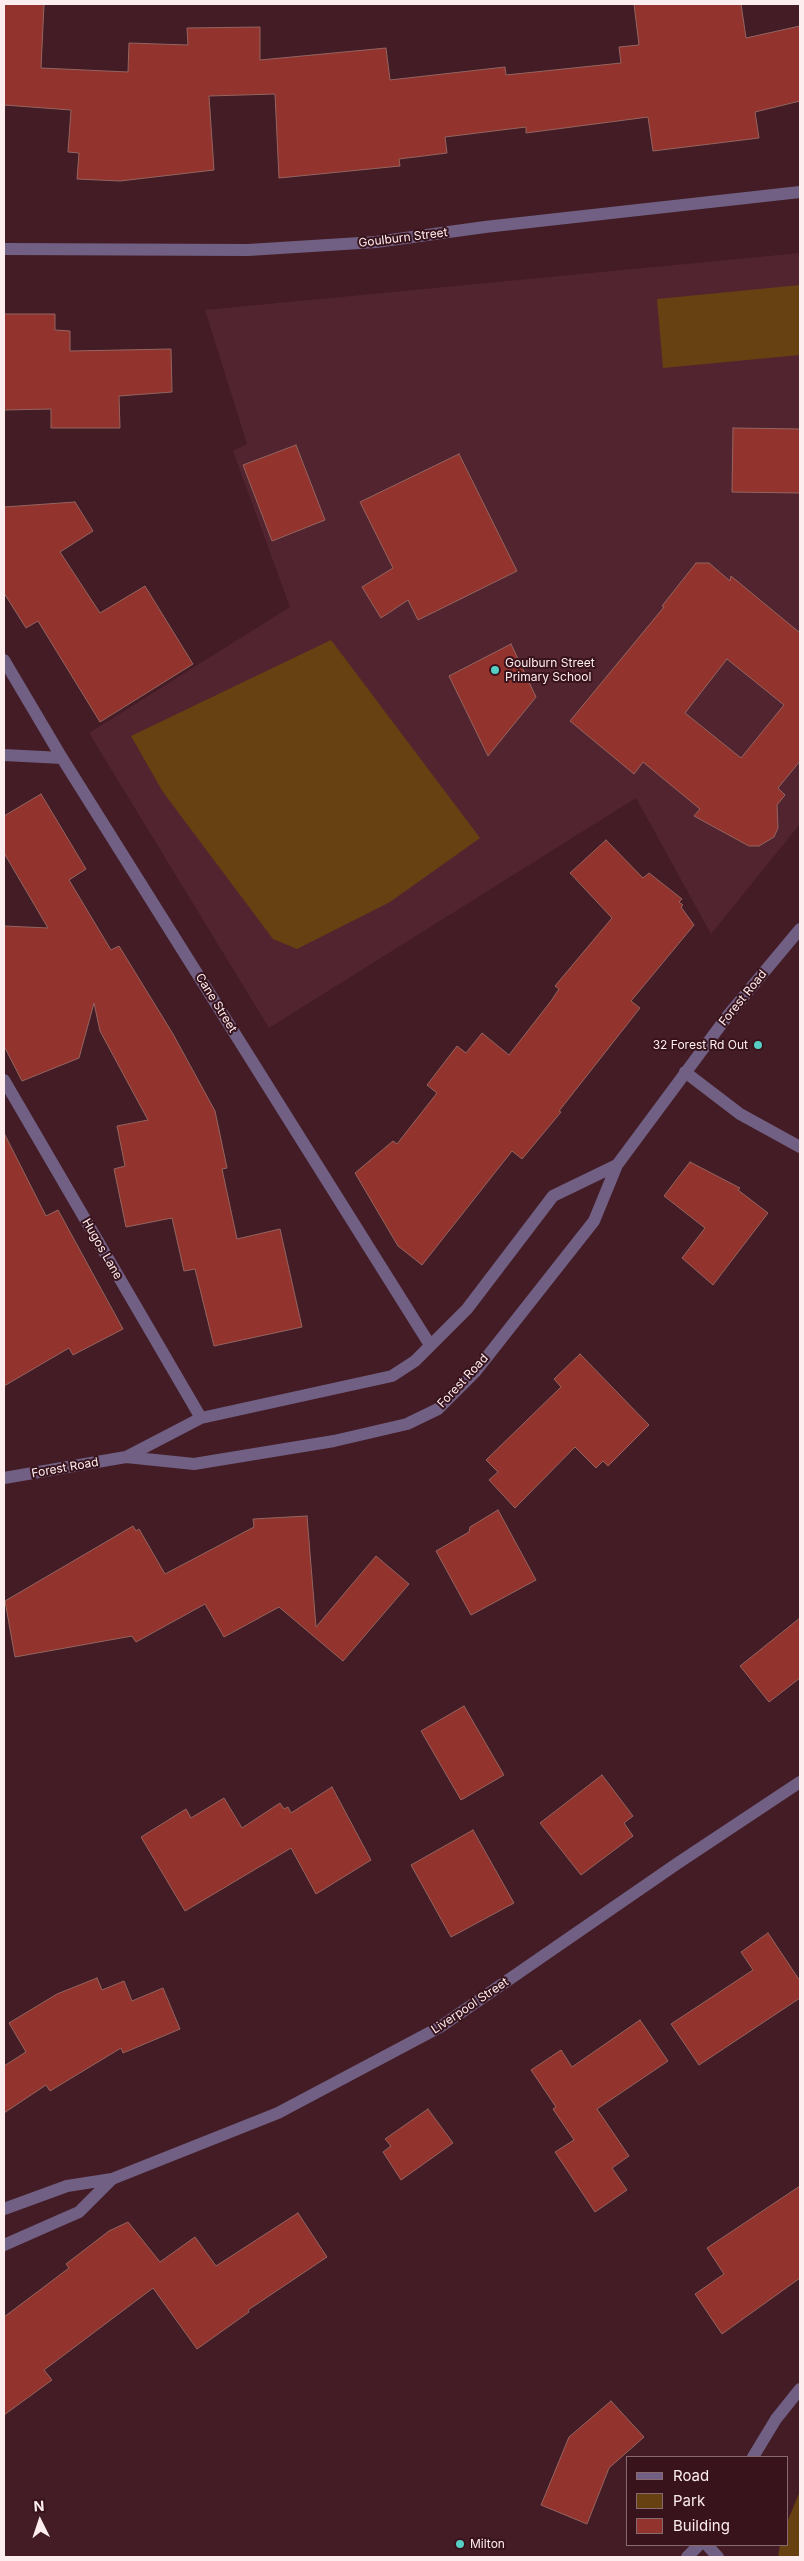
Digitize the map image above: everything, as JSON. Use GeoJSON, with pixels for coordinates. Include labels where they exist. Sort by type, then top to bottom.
{"type":"FeatureCollection","features":[{"type":"Feature","properties":{"kind":"street","name":"Goulburn Street"},"geometry":{"type":"LineString","coordinates":[[4,249],[248,250],[376,242],[485,227],[800,192]]}},
{"type":"Feature","properties":{"kind":"street","name":"Cane Street"},"geometry":{"type":"LineString","coordinates":[[4,660],[62,758],[430,1345]]}},
{"type":"Feature","properties":{"kind":"street"},"geometry":{"type":"LineString","coordinates":[[4,755],[62,758]]}},
{"type":"Feature","properties":{"kind":"street","name":"Forest Road"},"geometry":{"type":"LineString","coordinates":[[4,1478],[126,1457],[194,1464],[334,1441],[407,1424],[438,1409],[475,1372],[594,1221],[617,1165],[729,1014],[800,929]]}},
{"type":"Feature","properties":{"kind":"street"},"geometry":{"type":"LineString","coordinates":[[685,1072],[740,1114],[800,1147]]}},
{"type":"Feature","properties":{"kind":"street","name":"Hugos Lane"},"geometry":{"type":"LineString","coordinates":[[4,1080],[201,1418]]}},
{"type":"Feature","properties":{"kind":"street","name":"Forest Road"},"geometry":{"type":"LineString","coordinates":[[126,1457],[201,1418],[392,1376],[415,1361],[467,1309],[553,1196],[617,1165]]}},
{"type":"Feature","properties":{"kind":"street","name":"Liverpool Street"},"geometry":{"type":"LineString","coordinates":[[4,2209],[67,2186],[112,2179],[278,2113],[440,2027],[678,1862],[800,1782]]}},
{"type":"Feature","properties":{"kind":"street","name":"Liverpool Street"},"geometry":{"type":"LineString","coordinates":[[4,2245],[79,2212],[112,2179]]}},
{"type":"Feature","properties":{"kind":"street"},"geometry":{"type":"LineString","coordinates":[[754,2456],[776,2419],[800,2389]]}},
{"type":"Feature","properties":{"kind":"street"},"geometry":{"type":"LineString","coordinates":[[687,2557],[698,2546]]}},
{"type":"Feature","properties":{"kind":"street"},"geometry":{"type":"LineString","coordinates":[[708,2546],[718,2557]]}},
{"type":"Feature","properties":{"kind":"shaded area","name":"Goulburn Street Primary School"},"geometry":{"type":"Polygon","coordinates":[[[800,253],[800,824],[711,934],[636,798],[269,1028],[89,733],[290,607],[233,451],[247,444],[205,310],[800,253]]]}},
{"type":"Feature","properties":{"kind":"green space"},"geometry":{"type":"Polygon","coordinates":[[[800,285],[800,355],[663,368],[657,299],[800,285]]]}},
{"type":"Feature","properties":{"kind":"green space"},"geometry":{"type":"Polygon","coordinates":[[[331,640],[480,838],[390,902],[297,949],[273,939],[163,792],[131,736],[331,640]]]}},
{"type":"Feature","properties":{"kind":"green space"},"geometry":{"type":"Polygon","coordinates":[[[800,2491],[800,2557],[778,2557],[780,2546],[789,2546],[789,2518],[800,2491]]]}},
{"type":"Feature","properties":{"kind":"building"},"geometry":{"type":"Polygon","coordinates":[[[4,4],[44,4],[41,68],[128,72],[129,43],[188,45],[187,28],[260,27],[260,60],[386,48],[390,80],[505,67],[506,75],[621,63],[619,47],[639,45],[634,4],[741,4],[746,38],[800,26],[800,101],[755,112],[759,138],[653,151],[648,117],[526,133],[526,127],[445,137],[447,153],[399,159],[400,166],[279,178],[275,94],[209,96],[214,170],[120,181],[77,179],[79,153],[68,152],[71,110],[4,105],[4,4]]]}},
{"type":"Feature","properties":{"kind":"building"},"geometry":{"type":"Polygon","coordinates":[[[4,314],[55,314],[55,330],[70,331],[70,351],[171,349],[172,392],[119,396],[120,428],[51,428],[51,409],[4,410],[4,314]]]}},
{"type":"Feature","properties":{"kind":"building"},"geometry":{"type":"Polygon","coordinates":[[[733,428],[800,429],[800,493],[732,492],[733,428]]]}},
{"type":"Feature","properties":{"kind":"building"},"geometry":{"type":"Polygon","coordinates":[[[296,445],[325,520],[272,541],[243,465],[296,445]]]}},
{"type":"Feature","properties":{"kind":"building"},"geometry":{"type":"Polygon","coordinates":[[[459,454],[517,571],[418,620],[408,600],[381,618],[362,587],[393,568],[360,502],[459,454]]]}},
{"type":"Feature","properties":{"kind":"building"},"geometry":{"type":"Polygon","coordinates":[[[75,502],[93,531],[60,552],[100,613],[145,586],[193,664],[100,722],[38,621],[26,628],[4,593],[4,507],[75,502]]]}},
{"type":"Feature","properties":{"kind":"building"},"geometry":{"type":"Polygon","coordinates":[[[696,563],[709,563],[730,581],[731,576],[800,633],[800,761],[778,788],[785,795],[777,805],[778,828],[774,837],[759,846],[749,846],[694,816],[700,809],[643,762],[634,774],[570,721],[664,607],[662,606],[696,563]],[[727,659],[685,713],[741,758],[784,705],[727,659]]]}},
{"type":"Feature","properties":{"kind":"building"},"geometry":{"type":"Polygon","coordinates":[[[511,644],[536,697],[488,756],[449,676],[511,644]]]}},
{"type":"Feature","properties":{"kind":"building"},"geometry":{"type":"Polygon","coordinates":[[[41,794],[86,869],[69,880],[111,950],[119,946],[173,1034],[215,1111],[227,1168],[222,1169],[237,1239],[280,1229],[302,1327],[214,1346],[195,1269],[184,1271],[172,1218],[126,1227],[114,1169],[125,1166],[117,1126],[148,1120],[100,1031],[94,1003],[79,1058],[22,1081],[4,1046],[4,926],[48,928],[4,853],[4,816],[41,794]]]}},
{"type":"Feature","properties":{"kind":"building"},"geometry":{"type":"Polygon","coordinates":[[[606,840],[643,878],[649,873],[682,899],[679,902],[683,905],[681,907],[694,925],[631,1001],[640,1008],[559,1111],[561,1112],[522,1159],[512,1151],[422,1265],[398,1246],[355,1173],[393,1141],[397,1144],[437,1093],[427,1085],[457,1046],[466,1053],[482,1033],[509,1055],[551,1001],[559,989],[555,986],[612,918],[570,873],[606,840]]]}},
{"type":"Feature","properties":{"kind":"building"},"geometry":{"type":"Polygon","coordinates":[[[4,1133],[46,1216],[58,1210],[123,1329],[73,1355],[69,1348],[4,1386],[4,1133]]]}},
{"type":"Feature","properties":{"kind":"building"},"geometry":{"type":"Polygon","coordinates":[[[690,1162],[740,1188],[738,1190],[768,1213],[713,1285],[682,1258],[705,1228],[664,1196],[690,1162]]]}},
{"type":"Feature","properties":{"kind":"building"},"geometry":{"type":"Polygon","coordinates":[[[580,1354],[649,1425],[608,1466],[603,1461],[596,1468],[575,1447],[515,1508],[489,1480],[498,1472],[486,1460],[561,1387],[554,1379],[580,1354]]]}},
{"type":"Feature","properties":{"kind":"building"},"geometry":{"type":"Polygon","coordinates":[[[498,1510],[536,1580],[471,1615],[436,1551],[469,1532],[470,1527],[498,1510]]]}},
{"type":"Feature","properties":{"kind":"building"},"geometry":{"type":"Polygon","coordinates":[[[307,1516],[316,1627],[376,1556],[409,1584],[343,1661],[279,1607],[224,1637],[205,1604],[136,1642],[132,1636],[15,1657],[5,1601],[133,1526],[136,1531],[139,1529],[165,1574],[254,1527],[253,1519],[307,1516]]]}},
{"type":"Feature","properties":{"kind":"building"},"geometry":{"type":"Polygon","coordinates":[[[800,1618],[800,1678],[769,1702],[740,1666],[800,1618]]]}},
{"type":"Feature","properties":{"kind":"building"},"geometry":{"type":"Polygon","coordinates":[[[464,1706],[504,1775],[461,1800],[421,1731],[464,1706]]]}},
{"type":"Feature","properties":{"kind":"building"},"geometry":{"type":"Polygon","coordinates":[[[602,1775],[633,1816],[624,1823],[633,1836],[581,1875],[540,1823],[602,1775]]]}},
{"type":"Feature","properties":{"kind":"building"},"geometry":{"type":"Polygon","coordinates":[[[332,1787],[371,1860],[316,1894],[291,1848],[185,1911],[141,1837],[186,1809],[191,1818],[224,1798],[242,1828],[280,1803],[284,1809],[288,1807],[291,1813],[332,1787]]]}},
{"type":"Feature","properties":{"kind":"building"},"geometry":{"type":"Polygon","coordinates":[[[473,1830],[514,1903],[451,1937],[411,1865],[473,1830]]]}},
{"type":"Feature","properties":{"kind":"building"},"geometry":{"type":"Polygon","coordinates":[[[768,1933],[800,1981],[800,1998],[699,2065],[671,2024],[753,1970],[741,1952],[768,1933]]]}},
{"type":"Feature","properties":{"kind":"building"},"geometry":{"type":"Polygon","coordinates":[[[97,1978],[102,1990],[124,1981],[132,2001],[163,1988],[180,2029],[123,2053],[121,2048],[50,2091],[46,2085],[4,2113],[4,2066],[26,2052],[9,2023],[57,1994],[97,1978]]]}},
{"type":"Feature","properties":{"kind":"building"},"geometry":{"type":"Polygon","coordinates":[[[640,2020],[668,2061],[597,2109],[629,2156],[612,2168],[627,2190],[595,2212],[555,2152],[574,2140],[553,2109],[556,2107],[531,2070],[561,2050],[572,2067],[640,2020]]]}},
{"type":"Feature","properties":{"kind":"building"},"geometry":{"type":"Polygon","coordinates":[[[428,2109],[453,2143],[401,2180],[383,2152],[391,2146],[385,2139],[428,2109]]]}},
{"type":"Feature","properties":{"kind":"building"},"geometry":{"type":"Polygon","coordinates":[[[800,2186],[800,2278],[722,2334],[695,2294],[724,2274],[707,2248],[800,2186]]]}},
{"type":"Feature","properties":{"kind":"building"},"geometry":{"type":"Polygon","coordinates":[[[298,2213],[327,2257],[248,2310],[249,2312],[197,2349],[153,2288],[44,2370],[52,2380],[4,2415],[4,2317],[69,2268],[66,2264],[109,2231],[128,2222],[160,2262],[195,2237],[216,2266],[298,2213]]]}},
{"type":"Feature","properties":{"kind":"building"},"geometry":{"type":"Polygon","coordinates":[[[611,2401],[644,2437],[609,2468],[587,2524],[541,2505],[569,2437],[611,2401]]]}},
{"type":"Feature","properties":{"kind":"place","name":"Goulburn Street Primary School"},"geometry":{"type":"Point","coordinates":[495,670]}},
{"type":"Feature","properties":{"kind":"place","name":"32 Forest Rd Out"},"geometry":{"type":"Point","coordinates":[758,1045]}},
{"type":"Feature","properties":{"kind":"place","name":"Milton"},"geometry":{"type":"Point","coordinates":[460,2544]}}]}
